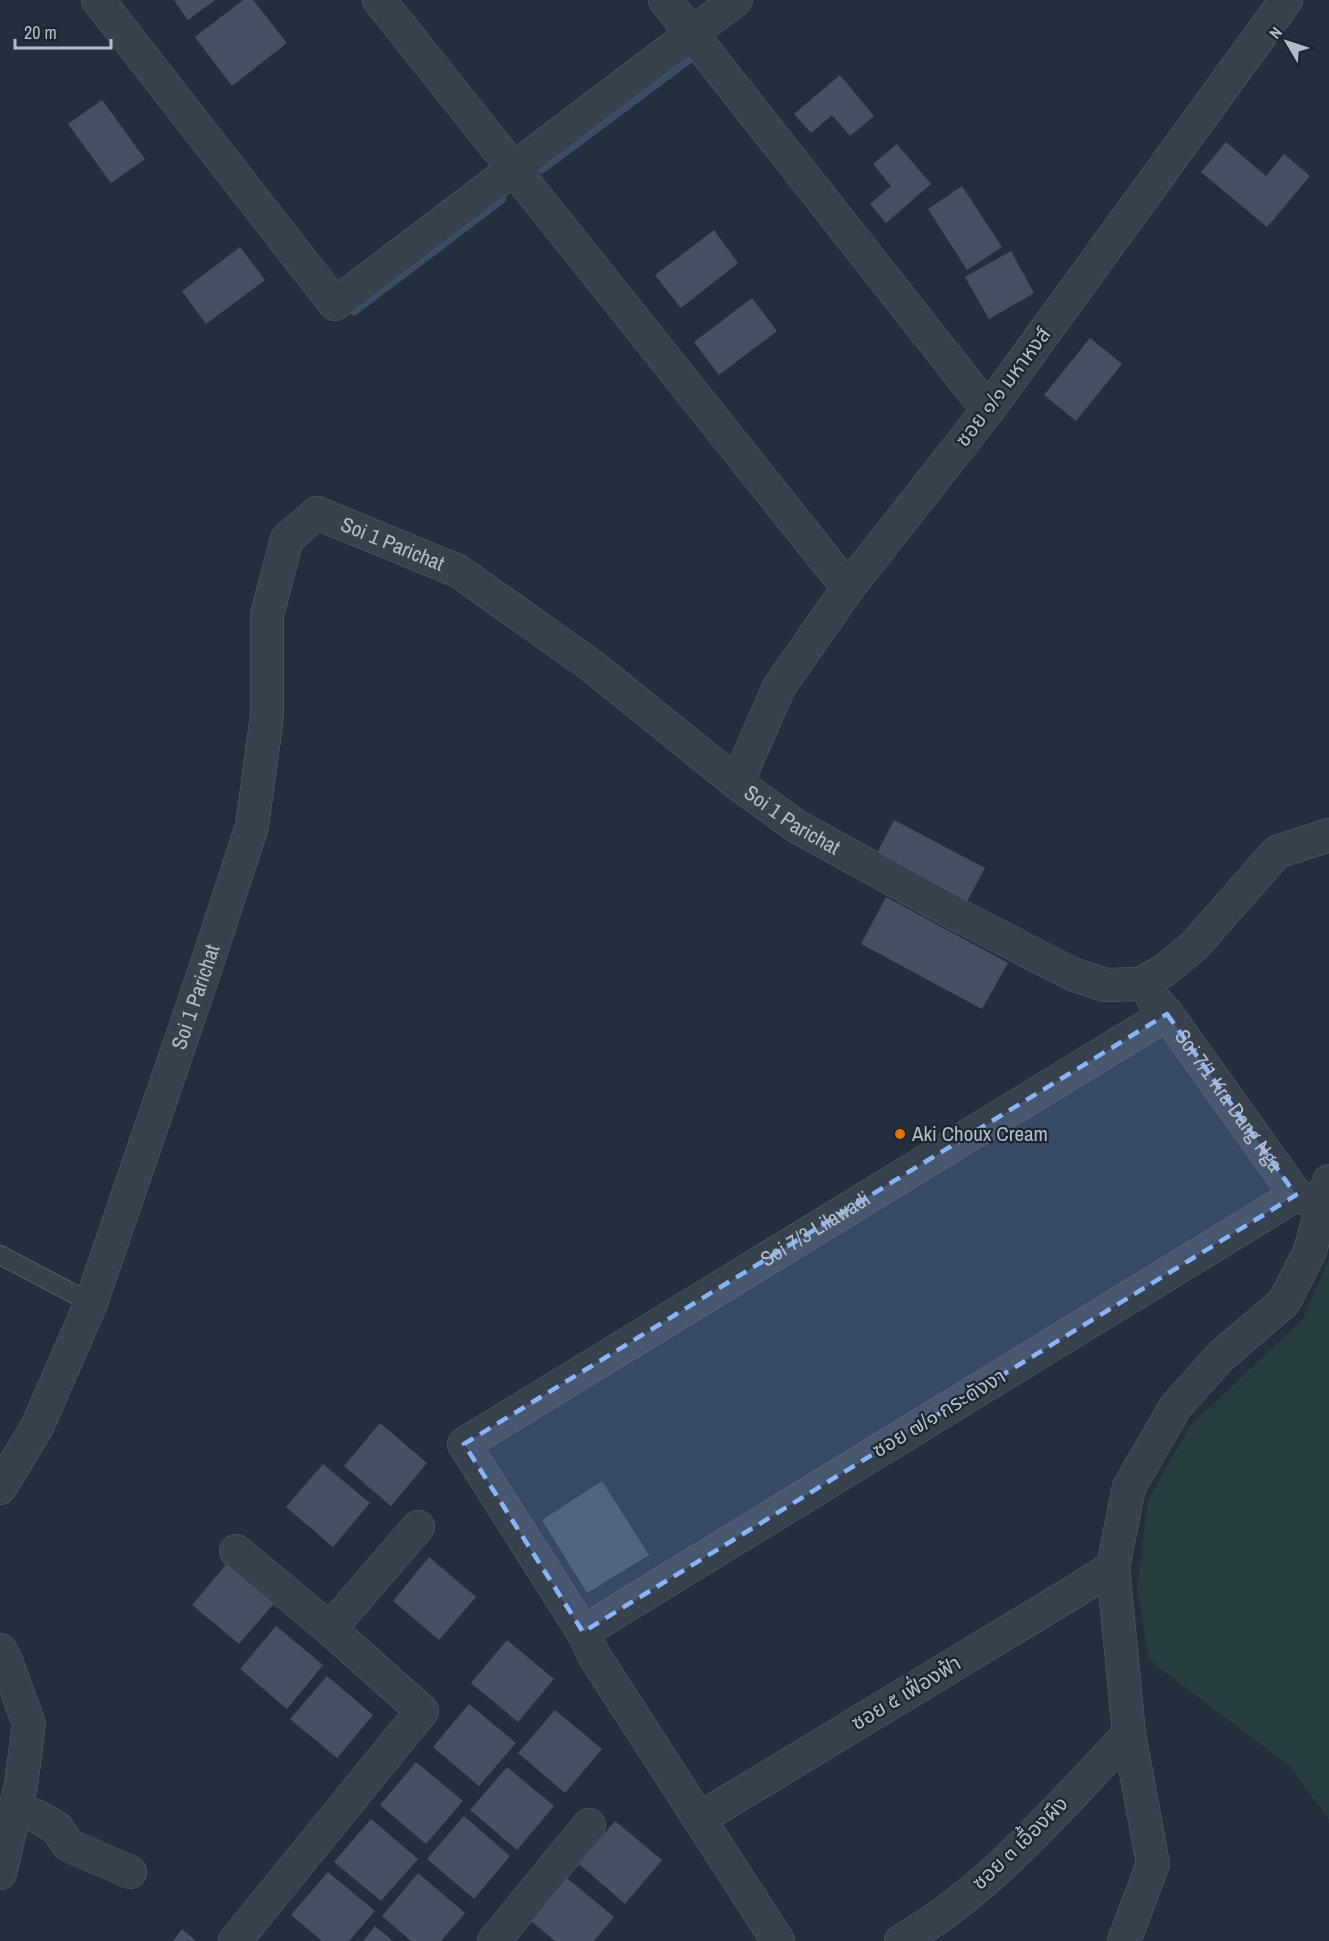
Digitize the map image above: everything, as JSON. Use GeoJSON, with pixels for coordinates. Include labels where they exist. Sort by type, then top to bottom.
{"type":"FeatureCollection","features":[{"type":"Feature","properties":{"kind":"street"},"geometry":{"type":"LineString","coordinates":[[98,0],[335,304],[736,0]]}},
{"type":"Feature","properties":{"kind":"street"},"geometry":{"type":"LineString","coordinates":[[379,0],[848,588]]}},
{"type":"Feature","properties":{"kind":"street"},"geometry":{"type":"LineString","coordinates":[[665,0],[988,410]]}},
{"type":"Feature","properties":{"kind":"street","name":"ซอย ๑/๑ มหาหงส์"},"geometry":{"type":"LineString","coordinates":[[737,783],[779,687],[848,588],[988,410],[1286,0]]}},
{"type":"Feature","properties":{"kind":"street","name":"Soi 1 Parichat"},"geometry":{"type":"LineString","coordinates":[[0,1488],[37,1427],[91,1303],[252,826],[267,716],[267,615],[287,539],[317,513],[458,571],[592,666],[737,783],[796,826],[956,914],[1072,974],[1105,985],[1141,984]]}},
{"type":"Feature","properties":{"kind":"street"},"geometry":{"type":"LineString","coordinates":[[1141,984],[1164,970],[1194,946],[1277,852],[1329,835]]}},
{"type":"Feature","properties":{"kind":"street","name":"Soi 7/1 Kra Dang Nga"},"geometry":{"type":"LineString","coordinates":[[1141,984],[1316,1194]]}},
{"type":"Feature","properties":{"kind":"street","name":"Soi 7/3 Lilawadi"},"geometry":{"type":"LineString","coordinates":[[583,1632],[464,1444],[1167,1014]]}},
{"type":"Feature","properties":{"kind":"street"},"geometry":{"type":"LineString","coordinates":[[1124,1941],[1153,1864],[1130,1734],[1113,1567],[1129,1487],[1176,1406],[1221,1356],[1284,1302],[1310,1251],[1316,1194]]}},
{"type":"Feature","properties":{"kind":"street","name":"ซอย ๗/๑ กระดังงา"},"geometry":{"type":"LineString","coordinates":[[583,1632],[1316,1194]]}},
{"type":"Feature","properties":{"kind":"street"},"geometry":{"type":"LineString","coordinates":[[330,1629],[418,1527]]}},
{"type":"Feature","properties":{"kind":"street"},"geometry":{"type":"LineString","coordinates":[[235,1941],[422,1711],[330,1629],[236,1551]]}},
{"type":"Feature","properties":{"kind":"street","name":"ซอย ๕ เฟื่องฟ้า"},"geometry":{"type":"LineString","coordinates":[[699,1819],[1113,1567]]}},
{"type":"Feature","properties":{"kind":"street"},"geometry":{"type":"LineString","coordinates":[[583,1632],[595,1657],[778,1941]]}},
{"type":"Feature","properties":{"kind":"street"},"geometry":{"type":"LineString","coordinates":[[0,1650],[29,1724],[21,1785],[0,1873]]}},
{"type":"Feature","properties":{"kind":"street","name":"ซอย ๓ เอื้องผึง"},"geometry":{"type":"LineString","coordinates":[[901,1941],[926,1927],[1001,1866],[1130,1734]]}},
{"type":"Feature","properties":{"kind":"street"},"geometry":{"type":"LineString","coordinates":[[16,1809],[36,1816],[57,1828],[66,1842],[74,1848],[130,1872]]}},
{"type":"Feature","properties":{"kind":"street"},"geometry":{"type":"LineString","coordinates":[[494,1941],[590,1825]]}},
{"type":"Feature","properties":{"kind":"lane"},"geometry":{"type":"LineString","coordinates":[[0,1255],[91,1303]]}},
{"type":"Feature","properties":{"kind":"highlighted area"},"geometry":{"type":"Polygon","coordinates":[[[1167,1014],[1296,1195],[583,1632],[464,1444],[1167,1014]]]}},
{"type":"Feature","properties":{"kind":"green space"},"geometry":{"type":"Polygon","coordinates":[[[1329,1259],[1329,1820],[1291,1767],[1149,1660],[1137,1588],[1148,1500],[1191,1425],[1303,1319],[1329,1259]]]}},
{"type":"Feature","properties":{"kind":"building"},"geometry":{"type":"Polygon","coordinates":[[[174,0],[215,0],[188,20],[174,0]]]}},
{"type":"Feature","properties":{"kind":"building"},"geometry":{"type":"Polygon","coordinates":[[[243,0],[253,0],[287,43],[232,86],[195,37],[243,0]]]}},
{"type":"Feature","properties":{"kind":"building"},"geometry":{"type":"Polygon","coordinates":[[[840,75],[874,116],[850,136],[832,115],[811,133],[794,114],[840,75]]]}},
{"type":"Feature","properties":{"kind":"building"},"geometry":{"type":"Polygon","coordinates":[[[102,100],[145,159],[111,183],[68,124],[102,100]]]}},
{"type":"Feature","properties":{"kind":"building"},"geometry":{"type":"Polygon","coordinates":[[[1226,142],[1266,176],[1284,154],[1310,176],[1267,227],[1201,172],[1226,142]]]}},
{"type":"Feature","properties":{"kind":"building"},"geometry":{"type":"Polygon","coordinates":[[[897,144],[931,184],[886,223],[870,204],[891,186],[873,164],[897,144]]]}},
{"type":"Feature","properties":{"kind":"building"},"geometry":{"type":"Polygon","coordinates":[[[962,186],[1002,247],[967,270],[928,209],[962,186]]]}},
{"type":"Feature","properties":{"kind":"building"},"geometry":{"type":"Polygon","coordinates":[[[714,230],[738,263],[681,308],[655,275],[714,230]]]}},
{"type":"Feature","properties":{"kind":"building"},"geometry":{"type":"Polygon","coordinates":[[[240,247],[265,280],[206,324],[182,291],[240,247]]]}},
{"type":"Feature","properties":{"kind":"building"},"geometry":{"type":"Polygon","coordinates":[[[1011,251],[1034,293],[989,319],[965,277],[1011,251]]]}},
{"type":"Feature","properties":{"kind":"building"},"geometry":{"type":"Polygon","coordinates":[[[752,298],[777,331],[719,375],[694,342],[752,298]]]}},
{"type":"Feature","properties":{"kind":"building"},"geometry":{"type":"Polygon","coordinates":[[[1090,338],[1122,364],[1076,421],[1044,395],[1090,338]]]}},
{"type":"Feature","properties":{"kind":"building"},"geometry":{"type":"Polygon","coordinates":[[[894,820],[985,868],[965,905],[875,857],[894,820]]]}},
{"type":"Feature","properties":{"kind":"building"},"geometry":{"type":"Polygon","coordinates":[[[886,897],[1008,963],[982,1009],[861,944],[886,897]]]}},
{"type":"Feature","properties":{"kind":"building"},"geometry":{"type":"Polygon","coordinates":[[[380,1423],[427,1463],[391,1506],[344,1466],[380,1423]]]}},
{"type":"Feature","properties":{"kind":"building"},"geometry":{"type":"Polygon","coordinates":[[[323,1464],[370,1503],[333,1547],[286,1507],[323,1464]]]}},
{"type":"Feature","properties":{"kind":"building"},"geometry":{"type":"Polygon","coordinates":[[[602,1481],[649,1555],[587,1593],[542,1520],[602,1481]]]}},
{"type":"Feature","properties":{"kind":"building"},"geometry":{"type":"Polygon","coordinates":[[[429,1557],[476,1597],[439,1640],[393,1601],[429,1557]]]}},
{"type":"Feature","properties":{"kind":"building"},"geometry":{"type":"Polygon","coordinates":[[[229,1561],[276,1601],[239,1644],[192,1605],[229,1561]]]}},
{"type":"Feature","properties":{"kind":"building"},"geometry":{"type":"Polygon","coordinates":[[[276,1626],[323,1665],[287,1709],[240,1669],[276,1626]]]}},
{"type":"Feature","properties":{"kind":"building"},"geometry":{"type":"Polygon","coordinates":[[[507,1640],[554,1679],[518,1722],[471,1683],[507,1640]]]}},
{"type":"Feature","properties":{"kind":"building"},"geometry":{"type":"Polygon","coordinates":[[[327,1676],[373,1715],[337,1758],[290,1719],[327,1676]]]}},
{"type":"Feature","properties":{"kind":"building"},"geometry":{"type":"Polygon","coordinates":[[[469,1704],[516,1743],[479,1786],[433,1747],[469,1704]]]}},
{"type":"Feature","properties":{"kind":"building"},"geometry":{"type":"Polygon","coordinates":[[[555,1710],[602,1749],[565,1793],[518,1753],[555,1710]]]}},
{"type":"Feature","properties":{"kind":"building"},"geometry":{"type":"Polygon","coordinates":[[[416,1762],[463,1801],[426,1844],[380,1805],[416,1762]]]}},
{"type":"Feature","properties":{"kind":"building"},"geometry":{"type":"Polygon","coordinates":[[[507,1767],[554,1806],[517,1850],[470,1810],[507,1767]]]}},
{"type":"Feature","properties":{"kind":"building"},"geometry":{"type":"Polygon","coordinates":[[[464,1816],[510,1856],[474,1899],[427,1859],[464,1816]]]}},
{"type":"Feature","properties":{"kind":"building"},"geometry":{"type":"Polygon","coordinates":[[[371,1819],[418,1859],[381,1901],[334,1862],[371,1819]]]}},
{"type":"Feature","properties":{"kind":"building"},"geometry":{"type":"Polygon","coordinates":[[[615,1821],[662,1860],[625,1904],[579,1864],[615,1821]]]}},
{"type":"Feature","properties":{"kind":"building"},"geometry":{"type":"Polygon","coordinates":[[[328,1872],[375,1911],[349,1941],[322,1941],[291,1915],[328,1872]]]}},
{"type":"Feature","properties":{"kind":"building"},"geometry":{"type":"Polygon","coordinates":[[[418,1873],[465,1913],[441,1941],[411,1941],[382,1916],[418,1873]]]}},
{"type":"Feature","properties":{"kind":"building"},"geometry":{"type":"Polygon","coordinates":[[[567,1878],[614,1917],[594,1941],[555,1941],[531,1921],[567,1878]]]}},
{"type":"Feature","properties":{"kind":"building"},"geometry":{"type":"Polygon","coordinates":[[[375,1926],[393,1941],[363,1941],[375,1926]]]}},
{"type":"Feature","properties":{"kind":"building"},"geometry":{"type":"Polygon","coordinates":[[[182,1929],[196,1941],[173,1941],[182,1929]]]}},
{"type":"Feature","properties":{"kind":"waterway"},"geometry":{"type":"LineString","coordinates":[[542,169],[692,57]]}},
{"type":"Feature","properties":{"kind":"waterway"},"geometry":{"type":"LineString","coordinates":[[354,311],[502,199]]}},
{"type":"Feature","properties":{"kind":"place","name":"Aki Choux Cream"},"geometry":{"type":"Point","coordinates":[900,1134]}}]}
